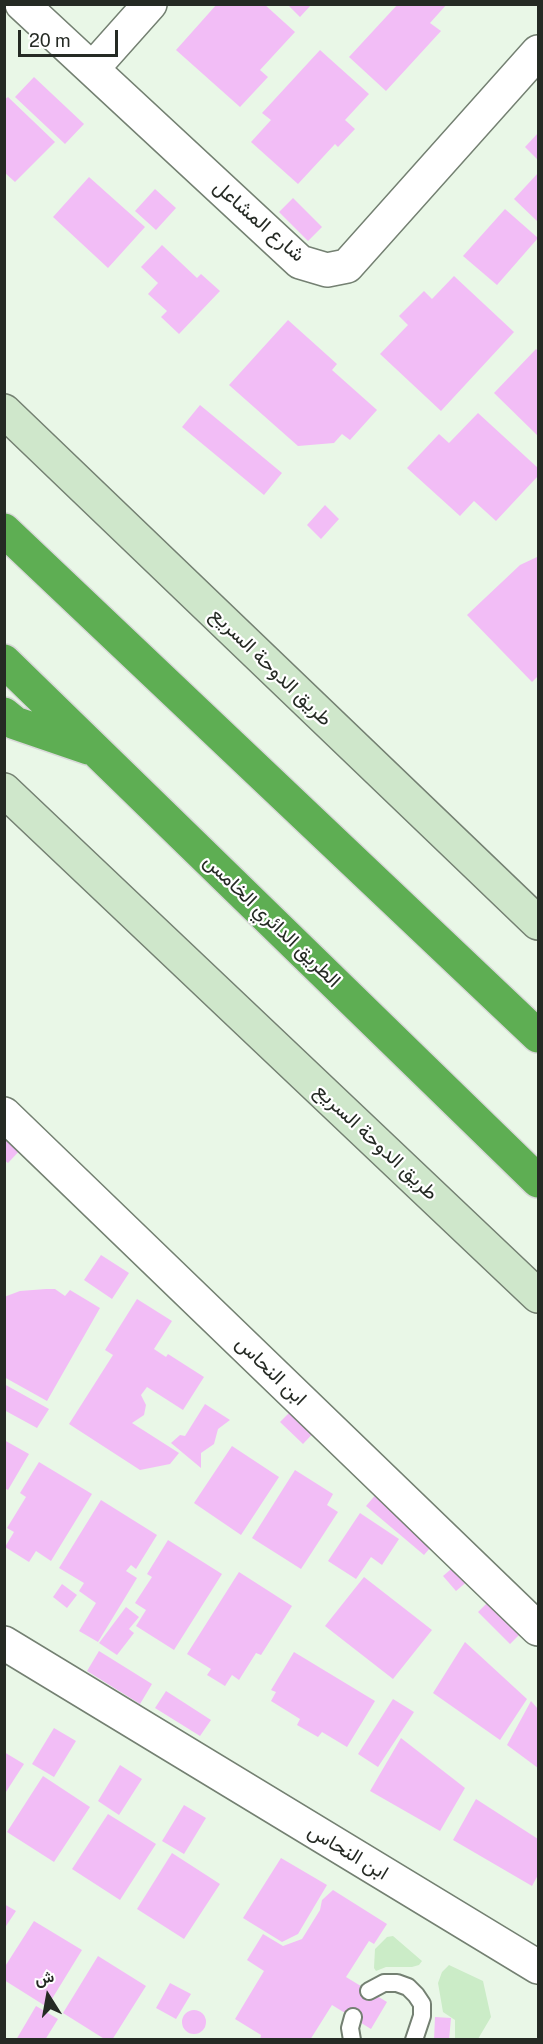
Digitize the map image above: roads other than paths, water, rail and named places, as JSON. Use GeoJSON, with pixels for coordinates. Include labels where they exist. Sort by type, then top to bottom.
{"type":"FeatureCollection","features":[{"type":"Feature","properties":{"kind":"highway"},"geometry":{"type":"LineString","coordinates":[[4,530],[538,1036]]}},
{"type":"Feature","properties":{"kind":"highway","name":"الطريق الدائري الخامس"},"geometry":{"type":"LineString","coordinates":[[4,661],[538,1181]]}},
{"type":"Feature","properties":{"kind":"highway"},"geometry":{"type":"LineString","coordinates":[[4,714],[15,723],[97,752]]}},
{"type":"Feature","properties":{"kind":"street","name":"شارع المشاعل"},"geometry":{"type":"LineString","coordinates":[[22,4],[300,262],[327,270],[338,270],[347,266],[538,52]]}},
{"type":"Feature","properties":{"kind":"street"},"geometry":{"type":"LineString","coordinates":[[93,68],[150,4]]}},
{"type":"Feature","properties":{"kind":"street","name":"طريق الدوحة السريع"},"geometry":{"type":"LineString","coordinates":[[4,411],[538,923]]}},
{"type":"Feature","properties":{"kind":"street","name":"طريق الدوحة السريع"},"geometry":{"type":"LineString","coordinates":[[4,790],[538,1296]]}},
{"type":"Feature","properties":{"kind":"street","name":"ابن النحاس"},"geometry":{"type":"LineString","coordinates":[[4,1114],[538,1629]]}},
{"type":"Feature","properties":{"kind":"street","name":"ابن النحاس"},"geometry":{"type":"LineString","coordinates":[[4,1643],[538,1967]]}},
{"type":"Feature","properties":{"kind":"lane"},"geometry":{"type":"LineString","coordinates":[[369,1991],[384,1983],[397,1983],[408,1987],[416,1995],[422,2004],[423,2016],[414,2040]]}},
{"type":"Feature","properties":{"kind":"lane"},"geometry":{"type":"LineString","coordinates":[[352,2040],[350,2028],[353,2018]]}}]}
